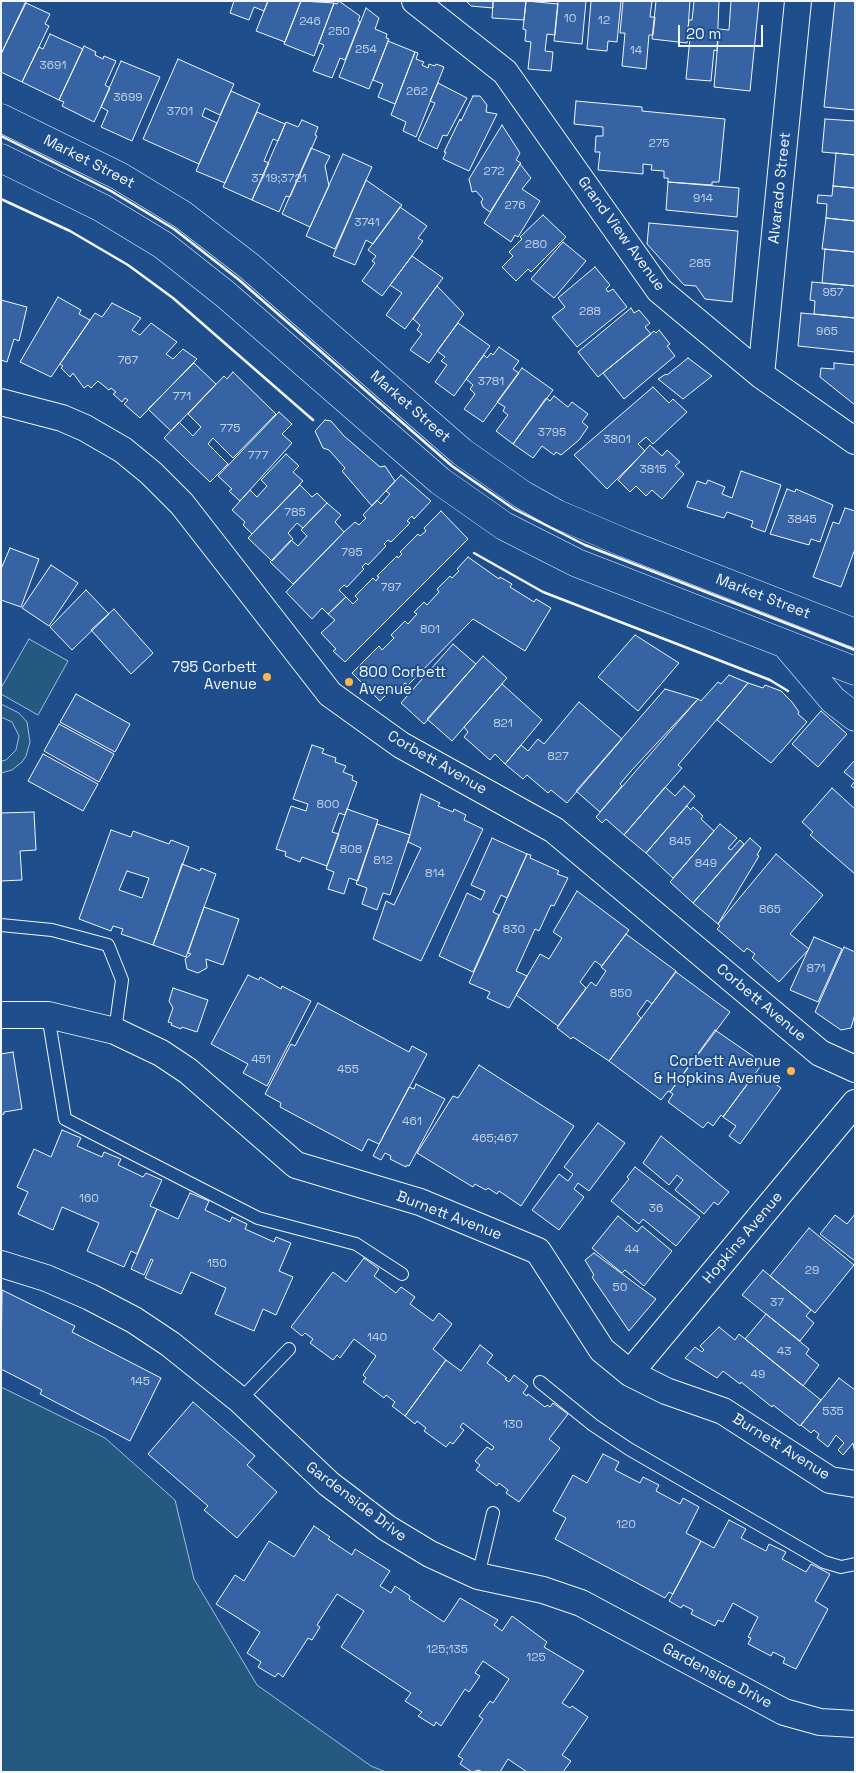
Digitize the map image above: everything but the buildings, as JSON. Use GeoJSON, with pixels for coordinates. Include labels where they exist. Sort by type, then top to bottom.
{"type":"FeatureCollection","features":[{"type":"Feature","properties":{"kind":"main road","name":"Market Street"},"geometry":{"type":"LineString","coordinates":[[1,118],[119,176],[183,215],[249,266],[462,452],[523,495],[557,514],[625,544],[855,633]]}},
{"type":"Feature","properties":{"kind":"main road"},"geometry":{"type":"LineString","coordinates":[[1,158],[102,208],[163,245],[225,294],[433,475],[504,526],[577,563],[855,671]]}},
{"type":"Feature","properties":{"kind":"main road"},"geometry":{"type":"LineString","coordinates":[[784,644],[833,700],[855,717]]}},
{"type":"Feature","properties":{"kind":"street","name":"Grand View Avenue"},"geometry":{"type":"LineString","coordinates":[[415,1],[505,72],[659,290],[761,376],[855,441]]}},
{"type":"Feature","properties":{"kind":"street","name":"Alvarado Street"},"geometry":{"type":"LineString","coordinates":[[761,376],[798,1]]}},
{"type":"Feature","properties":{"kind":"street","name":"Corbett Avenue"},"geometry":{"type":"LineString","coordinates":[[1,402],[62,418],[85,428],[123,450],[151,473],[182,504],[330,694],[401,746],[554,830],[820,1053],[855,1069]]}},
{"type":"Feature","properties":{"kind":"street","name":"Burnett Avenue"},"geometry":{"type":"LineString","coordinates":[[1,1015],[48,1015],[115,1031],[162,1053],[188,1071],[296,1165],[420,1202],[538,1251],[602,1350],[630,1373],[666,1391],[723,1411],[830,1480],[855,1484]]}},
{"type":"Feature","properties":{"kind":"street","name":"Hopkins Avenue"},"geometry":{"type":"LineString","coordinates":[[630,1373],[855,1103]]}},
{"type":"Feature","properties":{"kind":"street","name":"Gardenside Drive"},"geometry":{"type":"LineString","coordinates":[[1,1264],[70,1288],[134,1320],[188,1356],[240,1400],[310,1468],[367,1514],[415,1546],[478,1576],[543,1590],[581,1603],[784,1712],[820,1722],[855,1724]]}},
{"type":"Feature","properties":{"kind":"lane"},"geometry":{"type":"LineString","coordinates":[[1,925],[52,930],[108,946],[122,980],[115,1031]]}},
{"type":"Feature","properties":{"kind":"lane"},"geometry":{"type":"LineString","coordinates":[[48,1015],[65,1119],[258,1218],[356,1244],[402,1274]]}},
{"type":"Feature","properties":{"kind":"lane"},"geometry":{"type":"LineString","coordinates":[[240,1400],[289,1349]]}},
{"type":"Feature","properties":{"kind":"lane"},"geometry":{"type":"LineString","coordinates":[[540,1382],[593,1425],[629,1449],[824,1562],[841,1567],[855,1564]]}},
{"type":"Feature","properties":{"kind":"lane"},"geometry":{"type":"LineString","coordinates":[[478,1576],[493,1513]]}},
{"type":"Feature","properties":{"kind":"shaded area"},"geometry":{"type":"Polygon","coordinates":[[[29,639],[68,661],[38,715],[1,694],[1,688],[29,639]]]}},
{"type":"Feature","properties":{"kind":"shaded area"},"geometry":{"type":"Polygon","coordinates":[[[1,704],[19,713],[27,722],[30,742],[22,762],[12,770],[1,773],[1,761],[6,760],[16,750],[19,736],[12,722],[1,717],[1,704]]]}},
{"type":"Feature","properties":{"kind":"shaded area"},"geometry":{"type":"Polygon","coordinates":[[[1,1387],[105,1438],[175,1500],[194,1579],[257,1685],[371,1766],[386,1772],[1,1772],[1,1387]]]}},
{"type":"Feature","properties":{"kind":"wall"},"geometry":{"type":"LineString","coordinates":[[1,136],[111,191],[174,229],[238,279],[452,466],[514,509],[585,545],[855,650]]}},
{"type":"Feature","properties":{"kind":"wall"},"geometry":{"type":"LineString","coordinates":[[1,199],[70,231],[128,265],[173,298],[313,420]]}},
{"type":"Feature","properties":{"kind":"wall"},"geometry":{"type":"LineString","coordinates":[[474,553],[543,592],[770,680],[788,691]]}},
{"type":"Feature","properties":{"kind":"place","name":"795 Corbett Avenue"},"geometry":{"type":"Point","coordinates":[267,677]}},
{"type":"Feature","properties":{"kind":"place","name":"800 Corbett Avenue"},"geometry":{"type":"Point","coordinates":[349,682]}},
{"type":"Feature","properties":{"kind":"place","name":"Corbett Avenue & Hopkins Avenue"},"geometry":{"type":"Point","coordinates":[791,1071]}}]}
